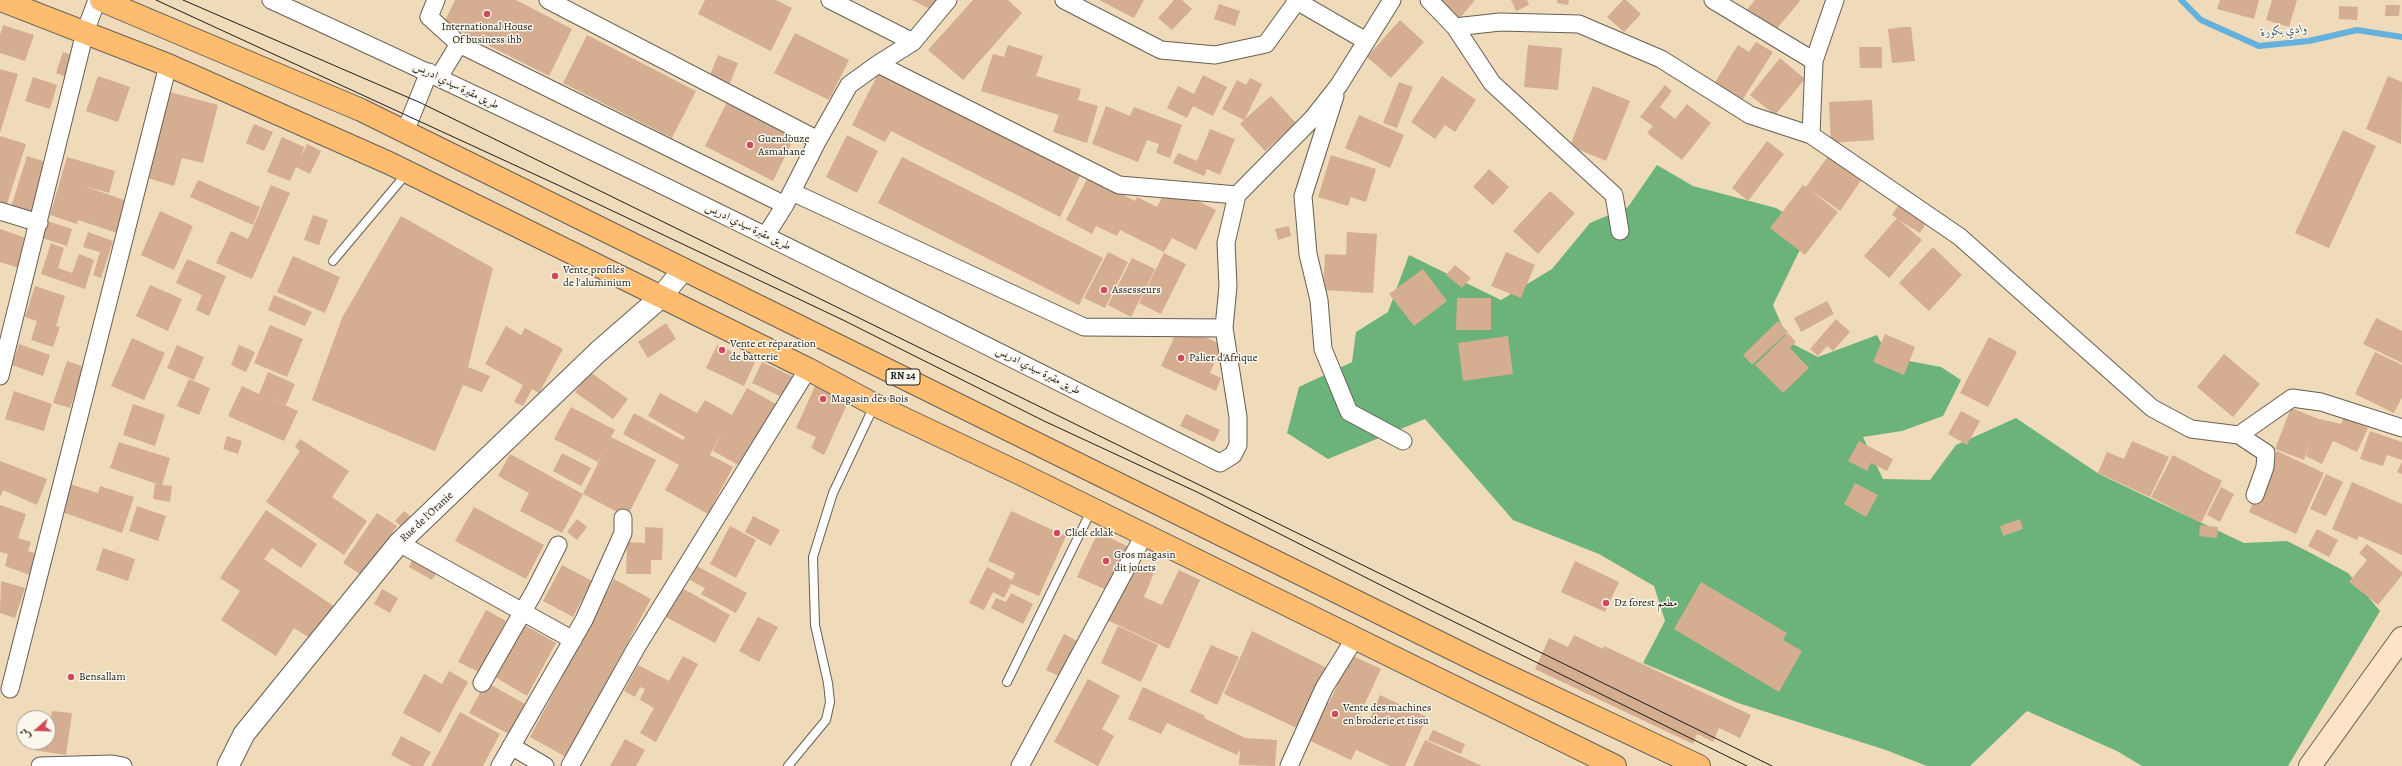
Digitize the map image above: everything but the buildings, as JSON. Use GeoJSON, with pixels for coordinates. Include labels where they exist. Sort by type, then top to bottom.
{"type":"FeatureCollection","features":[{"type":"Feature","properties":{"kind":"main road"},"geometry":{"type":"LineString","coordinates":[[0,0],[168,65],[390,163],[407,173],[649,290],[660,298],[808,369],[874,405],[1092,509],[1615,766]]}},
{"type":"Feature","properties":{"kind":"main road","name":"RN 24"},"geometry":{"type":"LineString","coordinates":[[101,0],[361,110],[1485,665],[1699,766]]}},
{"type":"Feature","properties":{"kind":"main road"},"geometry":{"type":"LineString","coordinates":[[2310,766],[2402,638]]}},
{"type":"Feature","properties":{"kind":"main road"},"geometry":{"type":"LineString","coordinates":[[2329,766],[2402,662]]}},
{"type":"Feature","properties":{"kind":"street"},"geometry":{"type":"LineString","coordinates":[[0,376],[85,32],[97,0]]}},
{"type":"Feature","properties":{"kind":"street","name":"طريق مقبرة سيدي ادريس"},"geometry":{"type":"LineString","coordinates":[[271,0],[434,75],[766,236],[1220,463],[1233,455],[1238,444],[1238,417],[1224,328]]}},
{"type":"Feature","properties":{"kind":"street"},"geometry":{"type":"LineString","coordinates":[[436,0],[429,16],[459,44],[789,199],[1084,327],[1224,328],[1228,286],[1226,243],[1237,195],[1313,118],[1339,85],[1392,0]]}},
{"type":"Feature","properties":{"kind":"street"},"geometry":{"type":"LineString","coordinates":[[548,0],[818,140]]}},
{"type":"Feature","properties":{"kind":"street"},"geometry":{"type":"LineString","coordinates":[[830,0],[913,42]]}},
{"type":"Feature","properties":{"kind":"street"},"geometry":{"type":"LineString","coordinates":[[766,236],[789,199],[818,140],[849,85],[878,64],[913,42],[948,0]]}},
{"type":"Feature","properties":{"kind":"street"},"geometry":{"type":"LineString","coordinates":[[1064,0],[1161,50],[1215,55],[1266,44],[1296,0],[1366,41]]}},
{"type":"Feature","properties":{"kind":"street"},"geometry":{"type":"LineString","coordinates":[[1429,0],[1455,27],[1492,82],[1614,195],[1620,231]]}},
{"type":"Feature","properties":{"kind":"street"},"geometry":{"type":"LineString","coordinates":[[1713,0],[1814,61]]}},
{"type":"Feature","properties":{"kind":"street"},"geometry":{"type":"LineString","coordinates":[[1811,135],[1814,61],[1835,0]]}},
{"type":"Feature","properties":{"kind":"street"},"geometry":{"type":"LineString","coordinates":[[1455,27],[1500,22],[1579,24],[1661,59],[1750,115],[1811,135],[1960,237],[2152,408],[2191,430],[2239,434],[2266,453],[2265,467],[2255,495]]}},
{"type":"Feature","properties":{"kind":"street"},"geometry":{"type":"LineString","coordinates":[[405,132],[434,75],[459,44]]}},
{"type":"Feature","properties":{"kind":"street"},"geometry":{"type":"LineString","coordinates":[[878,64],[1119,185],[1237,195]]}},
{"type":"Feature","properties":{"kind":"street"},"geometry":{"type":"LineString","coordinates":[[10,689],[168,65]]}},
{"type":"Feature","properties":{"kind":"street"},"geometry":{"type":"LineString","coordinates":[[1339,85],[1303,196],[1308,254],[1319,300],[1323,349],[1348,412],[1403,440]]}},
{"type":"Feature","properties":{"kind":"street"},"geometry":{"type":"LineString","coordinates":[[0,211],[39,223]]}},
{"type":"Feature","properties":{"kind":"street","name":"Rue de l'Oranie"},"geometry":{"type":"LineString","coordinates":[[228,766],[244,734],[399,543],[598,352],[660,298],[684,269]]}},
{"type":"Feature","properties":{"kind":"street"},"geometry":{"type":"LineString","coordinates":[[570,766],[636,648],[808,369]]}},
{"type":"Feature","properties":{"kind":"street"},"geometry":{"type":"LineString","coordinates":[[2239,434],[2292,398],[2321,402],[2402,428]]}},
{"type":"Feature","properties":{"kind":"street"},"geometry":{"type":"LineString","coordinates":[[500,766],[584,620],[623,534],[623,518]]}},
{"type":"Feature","properties":{"kind":"street"},"geometry":{"type":"LineString","coordinates":[[1020,766],[1144,535]]}},
{"type":"Feature","properties":{"kind":"street"},"geometry":{"type":"LineString","coordinates":[[399,543],[573,640]]}},
{"type":"Feature","properties":{"kind":"street"},"geometry":{"type":"LineString","coordinates":[[482,683],[558,545]]}},
{"type":"Feature","properties":{"kind":"street"},"geometry":{"type":"LineString","coordinates":[[1289,766],[1324,688],[1355,638]]}},
{"type":"Feature","properties":{"kind":"street"},"geometry":{"type":"LineString","coordinates":[[511,746],[545,766]]}},
{"type":"Feature","properties":{"kind":"street"},"geometry":{"type":"LineString","coordinates":[[40,766],[112,764],[123,766]]}},
{"type":"Feature","properties":{"kind":"lane"},"geometry":{"type":"LineString","coordinates":[[332,261],[407,173]]}},
{"type":"Feature","properties":{"kind":"lane"},"geometry":{"type":"LineString","coordinates":[[788,766],[826,720],[830,702],[828,684],[815,625],[813,557],[833,493],[874,405]]}},
{"type":"Feature","properties":{"kind":"lane"},"geometry":{"type":"LineString","coordinates":[[1007,682],[1092,509]]}},
{"type":"Feature","properties":{"kind":"green space"},"geometry":{"type":"Polygon","coordinates":[[[1657,165],[1693,186],[1776,208],[1810,229],[1773,305],[1789,342],[1818,357],[1877,335],[1888,357],[1941,367],[1961,380],[1943,416],[1902,431],[1863,437],[1883,479],[1930,480],[1956,445],[2016,418],[2099,474],[2244,543],[2287,541],[2348,573],[2380,611],[2288,766],[2142,766],[2117,751],[2027,711],[1970,766],[1927,766],[1886,750],[1738,703],[1643,663],[1665,621],[1654,586],[1599,554],[1513,520],[1425,419],[1328,459],[1287,433],[1299,387],[1352,362],[1356,332],[1388,312],[1409,255],[1501,300],[1552,269],[1590,223],[1628,207],[1657,165]]]}},
{"type":"Feature","properties":{"kind":"waterway","name":"وادي بكورة"},"geometry":{"type":"LineString","coordinates":[[2181,0],[2201,20],[2259,46],[2309,41],[2357,30],[2402,37]]}},
{"type":"Feature","properties":{"kind":"tram line"},"geometry":{"type":"LineString","coordinates":[[156,0],[560,186],[843,320],[1044,421],[1197,492],[1424,607],[1747,766]]}},
{"type":"Feature","properties":{"kind":"tram line"},"geometry":{"type":"LineString","coordinates":[[183,0],[421,103],[1772,766]]}},
{"type":"Feature","properties":{"kind":"place","name":"International House Of business ihb"},"geometry":{"type":"Point","coordinates":[487,14]}},
{"type":"Feature","properties":{"kind":"place","name":"Guendouze Asmahane"},"geometry":{"type":"Point","coordinates":[750,145]}},
{"type":"Feature","properties":{"kind":"place","name":"Vente profilés de l'aluminium"},"geometry":{"type":"Point","coordinates":[555,276]}},
{"type":"Feature","properties":{"kind":"place","name":"Assesseurs"},"geometry":{"type":"Point","coordinates":[1104,290]}},
{"type":"Feature","properties":{"kind":"place","name":"Vente et réparation de batterie"},"geometry":{"type":"Point","coordinates":[722,350]}},
{"type":"Feature","properties":{"kind":"place","name":"Palier d'Afrique"},"geometry":{"type":"Point","coordinates":[1181,358]}},
{"type":"Feature","properties":{"kind":"place","name":"Magasin des Bois"},"geometry":{"type":"Point","coordinates":[823,399]}},
{"type":"Feature","properties":{"kind":"place","name":"Click cklak"},"geometry":{"type":"Point","coordinates":[1057,533]}},
{"type":"Feature","properties":{"kind":"place","name":"Gros magasin dit jouets"},"geometry":{"type":"Point","coordinates":[1106,561]}},
{"type":"Feature","properties":{"kind":"place","name":"Dz forest مطعم"},"geometry":{"type":"Point","coordinates":[1606,603]}},
{"type":"Feature","properties":{"kind":"place","name":"Bensallam"},"geometry":{"type":"Point","coordinates":[71,677]}},
{"type":"Feature","properties":{"kind":"place","name":"Vente des machines en broderie et tissu"},"geometry":{"type":"Point","coordinates":[1335,714]}}]}
